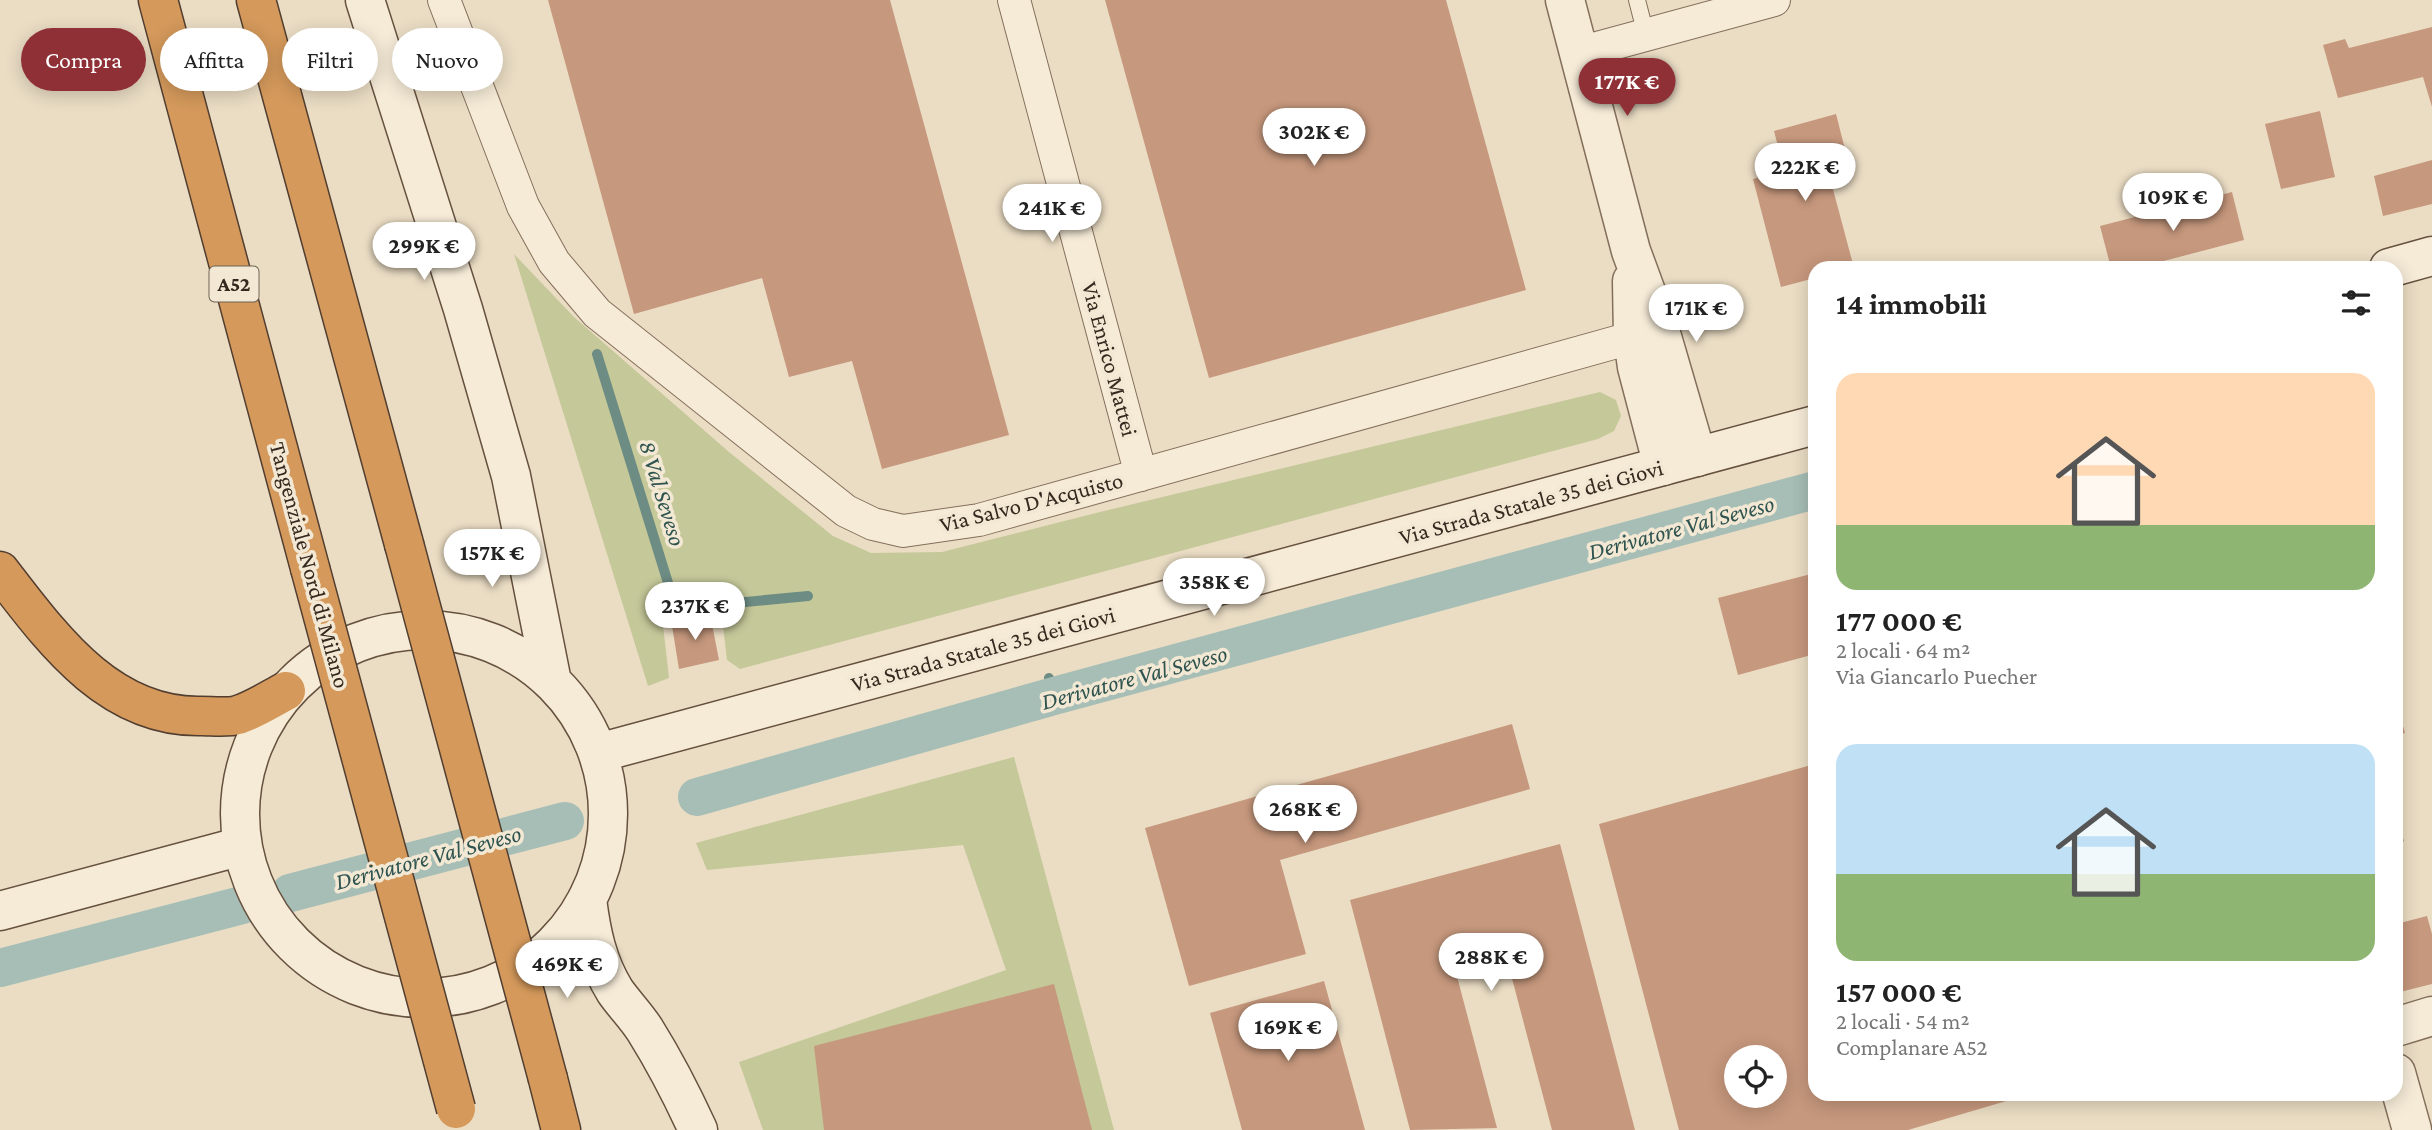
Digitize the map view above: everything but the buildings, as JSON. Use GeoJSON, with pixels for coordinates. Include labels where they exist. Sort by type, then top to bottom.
{"type":"FeatureCollection","features":[{"type":"Feature","properties":{"kind":"highway"},"geometry":{"type":"LineString","coordinates":[[134,0],[228,262]]}},
{"type":"Feature","properties":{"kind":"highway","name":"Tangenziale Nord di Milano"},"geometry":{"type":"LineString","coordinates":[[158,0],[459,1119]]}},
{"type":"Feature","properties":{"kind":"highway"},"geometry":{"type":"LineString","coordinates":[[256,0],[561,1130]]}},
{"type":"Feature","properties":{"kind":"highway"},"geometry":{"type":"LineString","coordinates":[[0,571],[57,642],[84,670],[112,691],[149,709],[183,717],[237,716],[286,691]]}},
{"type":"Feature","properties":{"kind":"main road"},"geometry":{"type":"LineString","coordinates":[[365,0],[463,309],[510,476],[552,682]]}},
{"type":"Feature","properties":{"kind":"main road"},"geometry":{"type":"LineString","coordinates":[[1565,0],[1632,251],[1647,334],[1643,397],[1680,461]]}},
{"type":"Feature","properties":{"kind":"main road"},"geometry":{"type":"LineString","coordinates":[[2403,264],[2432,256]]}},
{"type":"Feature","properties":{"kind":"main road","name":"Via Strada Statale 35 dei Giovi"},"geometry":{"type":"LineString","coordinates":[[598,754],[1808,427]]}},
{"type":"Feature","properties":{"kind":"main road"},"geometry":{"type":"LineString","coordinates":[[480,638],[501,627],[512,617],[526,581],[526,554]]}},
{"type":"Feature","properties":{"kind":"main road"},"geometry":{"type":"LineString","coordinates":[[429,629],[480,638],[519,656],[552,682],[579,715],[598,754],[607,799],[605,846],[592,891],[567,930],[536,961],[483,990],[432,999],[380,994],[332,975],[290,941],[259,897],[242,846],[238,814],[252,751],[273,707],[286,691],[329,656],[377,636],[429,629]]}},
{"type":"Feature","properties":{"kind":"main road"},"geometry":{"type":"LineString","coordinates":[[0,911],[242,846]]}},
{"type":"Feature","properties":{"kind":"main road"},"geometry":{"type":"LineString","coordinates":[[587,899],[599,961],[616,992],[643,1027],[671,1072],[698,1130]]}},
{"type":"Feature","properties":{"kind":"main road"},"geometry":{"type":"LineString","coordinates":[[536,961],[556,964],[616,992]]}},
{"type":"Feature","properties":{"kind":"main road"},"geometry":{"type":"LineString","coordinates":[[2403,1025],[2432,1016]]}},
{"type":"Feature","properties":{"kind":"main road"},"geometry":{"type":"LineString","coordinates":[[2403,1098],[2412,1130]]}},
{"type":"Feature","properties":{"kind":"street","name":"Via Salvo D'Acquisto"},"geometry":{"type":"LineString","coordinates":[[443,0],[523,206],[554,262],[597,313],[846,511],[873,524],[903,531],[979,520],[1647,334]]}},
{"type":"Feature","properties":{"kind":"street","name":"Via Enrico Mattei"},"geometry":{"type":"LineString","coordinates":[[1014,0],[1141,475]]}},
{"type":"Feature","properties":{"kind":"street"},"geometry":{"type":"LineString","coordinates":[[1579,53],[1774,0]]}},
{"type":"Feature","properties":{"kind":"lane"},"geometry":{"type":"LineString","coordinates":[[1637,0],[1646,35]]}},
{"type":"Feature","properties":{"kind":"green space"},"geometry":{"type":"Polygon","coordinates":[[[514,254],[574,317],[729,452],[833,536],[871,553],[942,552],[1600,392],[1616,400],[1621,416],[1614,431],[1598,439],[740,669],[727,660],[721,609],[662,616],[669,678],[648,686],[514,254]]]}},
{"type":"Feature","properties":{"kind":"green space"},"geometry":{"type":"Polygon","coordinates":[[[1014,757],[1114,1130],[763,1130],[739,1062],[1006,970],[963,845],[707,870],[696,843],[1014,757]]]}},
{"type":"Feature","properties":{"kind":"waterway","name":"8 Val Seveso"},"geometry":{"type":"LineString","coordinates":[[597,354],[669,586],[684,599],[703,606],[808,596]]}},
{"type":"Feature","properties":{"kind":"waterway","name":"Derivatore Val Seveso"},"geometry":{"type":"LineString","coordinates":[[697,797],[1054,696],[1808,492]]}},
{"type":"Feature","properties":{"kind":"waterway","name":"8 Val Seveso"},"geometry":{"type":"LineString","coordinates":[[1049,678],[1054,696]]}},
{"type":"Feature","properties":{"kind":"waterway","name":"Derivatore Val Seveso"},"geometry":{"type":"LineString","coordinates":[[290,893],[565,821]]}},
{"type":"Feature","properties":{"kind":"waterway","name":"Derivatore Val Seveso"},"geometry":{"type":"LineString","coordinates":[[0,968],[242,905]]}}]}
